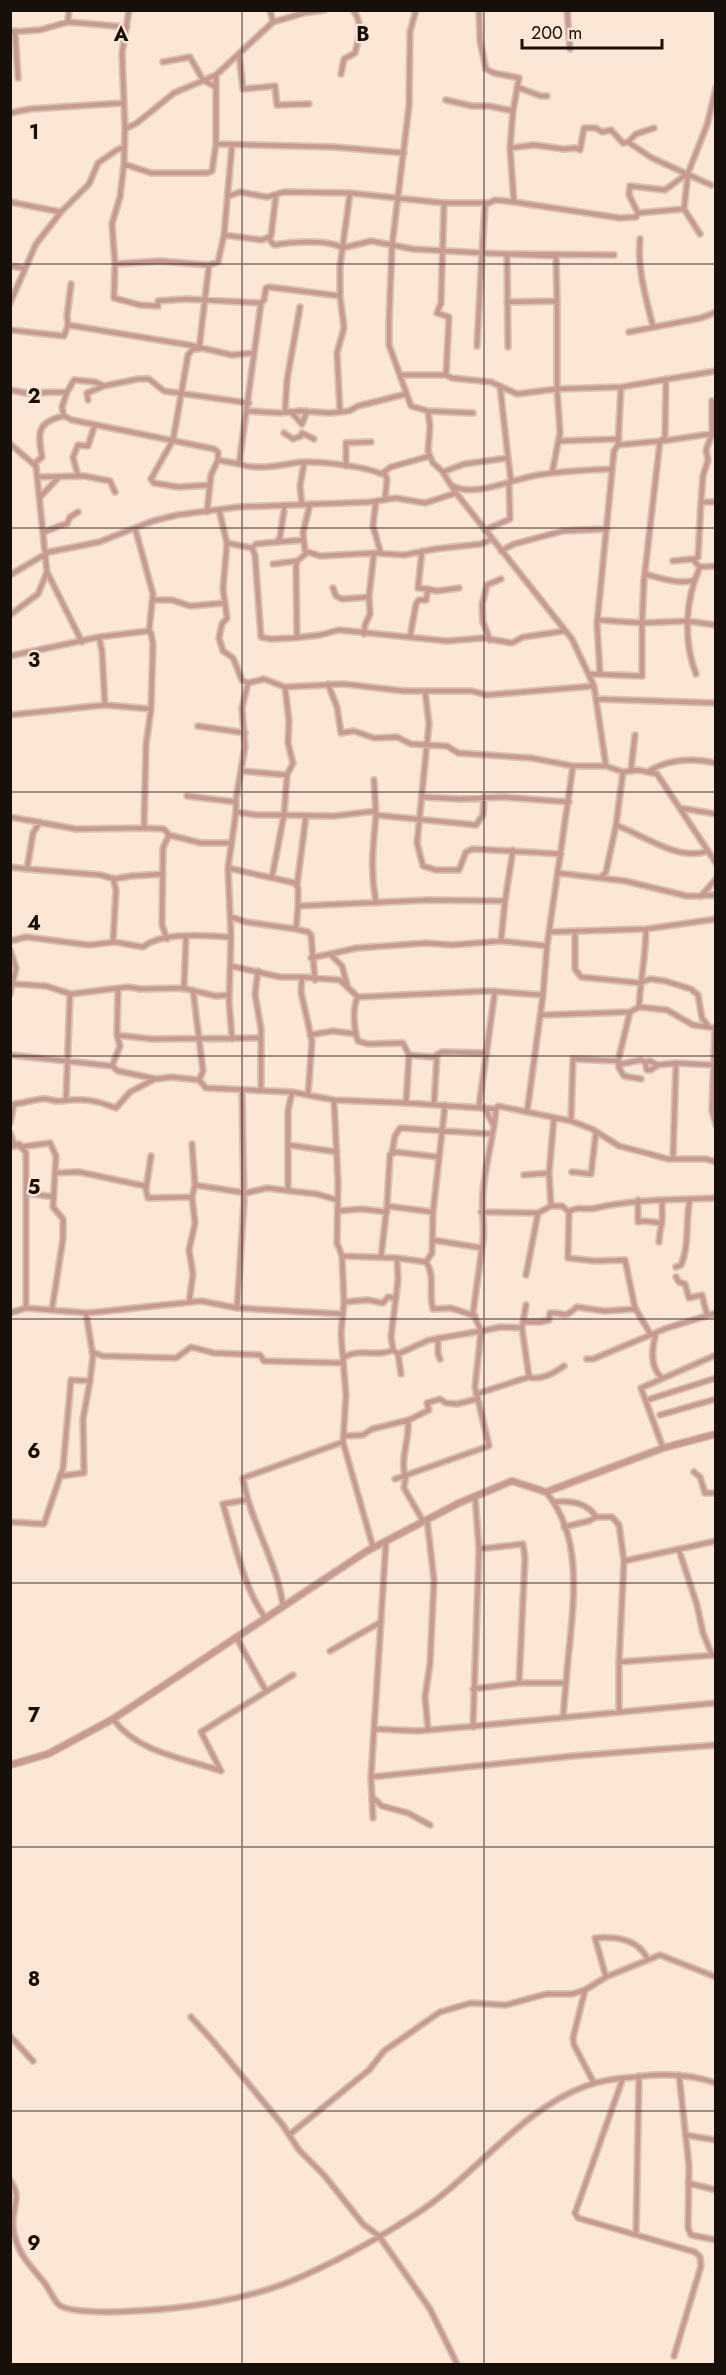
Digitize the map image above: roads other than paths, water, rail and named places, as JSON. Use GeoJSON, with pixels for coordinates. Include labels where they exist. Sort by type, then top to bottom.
{"type":"FeatureCollection","features":[{"type":"Feature","properties":{"kind":"street"},"geometry":{"type":"LineString","coordinates":[[68,22],[69,10]]}},
{"type":"Feature","properties":{"kind":"street"},"geometry":{"type":"LineString","coordinates":[[129,10],[122,53],[124,164],[120,196],[112,224],[115,299],[140,305],[158,306],[159,301],[205,300],[261,303]]}},
{"type":"Feature","properties":{"kind":"street"},"geometry":{"type":"LineString","coordinates":[[270,10],[273,22]]}},
{"type":"Feature","properties":{"kind":"street"},"geometry":{"type":"LineString","coordinates":[[125,129],[137,123],[174,93],[216,75],[273,22],[324,10]]}},
{"type":"Feature","properties":{"kind":"street"},"geometry":{"type":"LineString","coordinates":[[341,74],[344,59],[355,53],[360,36],[360,22],[353,10]]}},
{"type":"Feature","properties":{"kind":"street"},"geometry":{"type":"LineString","coordinates":[[416,10],[410,32],[410,106],[392,246],[389,345],[411,406],[428,411],[474,413]]}},
{"type":"Feature","properties":{"kind":"street"},"geometry":{"type":"LineString","coordinates":[[479,10],[483,64],[486,69],[494,73],[519,78],[510,148],[514,202]]}},
{"type":"Feature","properties":{"kind":"street"},"geometry":{"type":"LineString","coordinates":[[567,10],[570,49]]}},
{"type":"Feature","properties":{"kind":"street"},"geometry":{"type":"LineString","coordinates":[[18,78],[13,31],[40,30],[68,22],[127,27]]}},
{"type":"Feature","properties":{"kind":"street"},"geometry":{"type":"LineString","coordinates":[[239,55],[243,89],[275,86],[277,105],[309,104]]}},
{"type":"Feature","properties":{"kind":"street"},"geometry":{"type":"LineString","coordinates":[[163,62],[190,57],[203,81],[214,86]]}},
{"type":"Feature","properties":{"kind":"street"},"geometry":{"type":"LineString","coordinates":[[124,164],[150,173],[212,171],[216,144],[214,86],[216,75]]}},
{"type":"Feature","properties":{"kind":"street"},"geometry":{"type":"LineString","coordinates":[[517,87],[547,96]]}},
{"type":"Feature","properties":{"kind":"street"},"geometry":{"type":"LineString","coordinates":[[700,234],[684,209],[688,174],[707,125],[716,88]]}},
{"type":"Feature","properties":{"kind":"street"},"geometry":{"type":"LineString","coordinates":[[446,100],[513,111]]}},
{"type":"Feature","properties":{"kind":"street"},"geometry":{"type":"LineString","coordinates":[[10,113],[30,109],[123,103]]}},
{"type":"Feature","properties":{"kind":"street"},"geometry":{"type":"LineString","coordinates":[[510,148],[534,145],[580,150],[584,128],[596,128],[602,132],[611,130],[623,143],[628,142],[652,158],[711,185]]}},
{"type":"Feature","properties":{"kind":"street"},"geometry":{"type":"LineString","coordinates":[[628,142],[636,134],[654,129]]}},
{"type":"Feature","properties":{"kind":"street"},"geometry":{"type":"LineString","coordinates":[[216,144],[333,147],[404,153]]}},
{"type":"Feature","properties":{"kind":"street"},"geometry":{"type":"LineString","coordinates":[[115,264],[160,261],[209,266],[216,264],[220,258],[224,235],[232,145]]}},
{"type":"Feature","properties":{"kind":"street"},"geometry":{"type":"LineString","coordinates":[[10,303],[36,244],[61,212],[89,184],[98,163],[124,147]]}},
{"type":"Feature","properties":{"kind":"street"},"geometry":{"type":"LineString","coordinates":[[638,213],[629,195],[630,186],[665,190],[688,174]]}},
{"type":"Feature","properties":{"kind":"street"},"geometry":{"type":"LineString","coordinates":[[229,184],[240,192],[267,197],[287,192],[350,194],[444,203],[487,203],[495,200],[625,219],[636,217],[638,213],[684,209]]}},
{"type":"Feature","properties":{"kind":"street"},"geometry":{"type":"LineString","coordinates":[[229,196],[240,192]]}},
{"type":"Feature","properties":{"kind":"street"},"geometry":{"type":"LineString","coordinates":[[340,412],[337,353],[344,328],[340,296],[342,249],[350,194]]}},
{"type":"Feature","properties":{"kind":"street"},"geometry":{"type":"LineString","coordinates":[[224,235],[262,240],[268,238],[273,233],[276,195]]}},
{"type":"Feature","properties":{"kind":"street"},"geometry":{"type":"LineString","coordinates":[[10,202],[61,212]]}},
{"type":"Feature","properties":{"kind":"street"},"geometry":{"type":"LineString","coordinates":[[444,203],[441,303],[437,313],[448,316],[449,321],[446,375]]}},
{"type":"Feature","properties":{"kind":"street"},"geometry":{"type":"LineString","coordinates":[[477,346],[484,207],[487,203]]}},
{"type":"Feature","properties":{"kind":"street"},"geometry":{"type":"LineString","coordinates":[[268,238],[274,245],[316,242],[337,245],[342,249]]}},
{"type":"Feature","properties":{"kind":"street"},"geometry":{"type":"LineString","coordinates":[[639,239],[638,256],[641,278],[653,327]]}},
{"type":"Feature","properties":{"kind":"street"},"geometry":{"type":"LineString","coordinates":[[342,249],[371,241],[392,246],[443,251],[556,256],[557,389],[560,424],[552,473]]}},
{"type":"Feature","properties":{"kind":"street"},"geometry":{"type":"LineString","coordinates":[[507,254],[614,255]]}},
{"type":"Feature","properties":{"kind":"street"},"geometry":{"type":"LineString","coordinates":[[507,254],[508,347]]}},
{"type":"Feature","properties":{"kind":"street"},"geometry":{"type":"LineString","coordinates":[[10,266],[24,268]]}},
{"type":"Feature","properties":{"kind":"street"},"geometry":{"type":"LineString","coordinates":[[199,349],[209,266]]}},
{"type":"Feature","properties":{"kind":"street"},"geometry":{"type":"LineString","coordinates":[[10,330],[64,336],[68,325],[71,284]]}},
{"type":"Feature","properties":{"kind":"street"},"geometry":{"type":"LineString","coordinates":[[239,464],[248,411],[253,353],[261,303],[264,300],[266,288],[340,296]]}},
{"type":"Feature","properties":{"kind":"street"},"geometry":{"type":"LineString","coordinates":[[507,302],[557,301]]}},
{"type":"Feature","properties":{"kind":"street"},"geometry":{"type":"LineString","coordinates":[[300,307],[287,380],[288,412],[302,424]]}},
{"type":"Feature","properties":{"kind":"street"},"geometry":{"type":"LineString","coordinates":[[629,333],[701,318],[716,312]]}},
{"type":"Feature","properties":{"kind":"street"},"geometry":{"type":"LineString","coordinates":[[68,325],[189,345],[199,349]]}},
{"type":"Feature","properties":{"kind":"street"},"geometry":{"type":"LineString","coordinates":[[210,484],[178,487],[153,483],[151,479],[173,440],[188,355],[193,349],[232,355],[253,353]]}},
{"type":"Feature","properties":{"kind":"street"},"geometry":{"type":"LineString","coordinates":[[400,375],[446,375],[452,378],[484,380],[517,394],[557,389],[621,387],[716,370]]}},
{"type":"Feature","properties":{"kind":"street"},"geometry":{"type":"LineString","coordinates":[[88,400],[87,393],[104,386],[138,379],[149,380],[164,390],[249,403]]}},
{"type":"Feature","properties":{"kind":"street"},"geometry":{"type":"LineString","coordinates":[[660,441],[665,438],[666,379]]}},
{"type":"Feature","properties":{"kind":"street"},"geometry":{"type":"LineString","coordinates":[[64,416],[62,407],[74,380],[95,382],[104,386]]}},
{"type":"Feature","properties":{"kind":"street"},"geometry":{"type":"LineString","coordinates":[[485,530],[510,519],[510,481],[500,386]]}},
{"type":"Feature","properties":{"kind":"street"},"geometry":{"type":"LineString","coordinates":[[600,674],[597,620],[614,451],[618,442],[621,387]]}},
{"type":"Feature","properties":{"kind":"street"},"geometry":{"type":"LineString","coordinates":[[10,390],[26,393],[68,392]]}},
{"type":"Feature","properties":{"kind":"street"},"geometry":{"type":"LineString","coordinates":[[248,411],[350,411],[358,406],[406,394]]}},
{"type":"Feature","properties":{"kind":"street"},"geometry":{"type":"LineString","coordinates":[[673,561],[698,557],[703,476],[708,460],[706,450],[714,433],[712,401]]}},
{"type":"Feature","properties":{"kind":"street"},"geometry":{"type":"LineString","coordinates":[[284,433],[293,440],[301,436],[302,424],[307,411]]}},
{"type":"Feature","properties":{"kind":"street"},"geometry":{"type":"LineString","coordinates":[[428,411],[430,426],[428,451],[433,463],[443,472],[501,551],[572,639],[590,674],[594,686],[606,766]]}},
{"type":"Feature","properties":{"kind":"street"},"geometry":{"type":"LineString","coordinates":[[34,463],[42,457],[39,440],[44,423],[64,416],[94,427],[115,428],[214,449],[218,452],[218,460],[210,484],[207,512]]}},
{"type":"Feature","properties":{"kind":"street"},"geometry":{"type":"LineString","coordinates":[[78,476],[73,457],[78,446],[88,446],[94,427]]}},
{"type":"Feature","properties":{"kind":"street"},"geometry":{"type":"LineString","coordinates":[[302,433],[314,439]]}},
{"type":"Feature","properties":{"kind":"street"},"geometry":{"type":"LineString","coordinates":[[559,441],[660,441],[714,433]]}},
{"type":"Feature","properties":{"kind":"street"},"geometry":{"type":"LineString","coordinates":[[590,674],[642,676],[645,574],[660,441]]}},
{"type":"Feature","properties":{"kind":"street"},"geometry":{"type":"LineString","coordinates":[[346,465],[346,443],[371,442]]}},
{"type":"Feature","properties":{"kind":"street"},"geometry":{"type":"LineString","coordinates":[[10,444],[34,463],[38,477],[47,572],[82,642]]}},
{"type":"Feature","properties":{"kind":"street"},"geometry":{"type":"LineString","coordinates":[[218,460],[249,468],[304,464],[346,465],[372,469],[381,474],[403,463],[430,456]]}},
{"type":"Feature","properties":{"kind":"street"},"geometry":{"type":"LineString","coordinates":[[443,472],[464,464],[508,458]]}},
{"type":"Feature","properties":{"kind":"street"},"geometry":{"type":"LineString","coordinates":[[303,505],[300,486],[304,464]]}},
{"type":"Feature","properties":{"kind":"street"},"geometry":{"type":"LineString","coordinates":[[10,575],[45,554],[99,542],[177,515],[396,498],[425,503],[472,489],[552,473],[612,469]]}},
{"type":"Feature","properties":{"kind":"street"},"geometry":{"type":"LineString","coordinates":[[384,472],[387,479],[385,499]]}},
{"type":"Feature","properties":{"kind":"street"},"geometry":{"type":"LineString","coordinates":[[38,477],[78,476],[110,481],[115,492]]}},
{"type":"Feature","properties":{"kind":"street"},"geometry":{"type":"LineString","coordinates":[[40,497],[59,477]]}},
{"type":"Feature","properties":{"kind":"street"},"geometry":{"type":"LineString","coordinates":[[451,484],[457,488],[472,489]]}},
{"type":"Feature","properties":{"kind":"street"},"geometry":{"type":"LineString","coordinates":[[376,501],[373,526],[381,554]]}},
{"type":"Feature","properties":{"kind":"street"},"geometry":{"type":"LineString","coordinates":[[701,502],[716,502]]}},
{"type":"Feature","properties":{"kind":"street"},"geometry":{"type":"LineString","coordinates":[[307,553],[303,533],[309,504]]}},
{"type":"Feature","properties":{"kind":"street"},"geometry":{"type":"LineString","coordinates":[[277,542],[280,537],[285,505]]}},
{"type":"Feature","properties":{"kind":"street"},"geometry":{"type":"LineString","coordinates":[[219,510],[227,543],[223,589],[227,618],[222,624],[219,638],[223,651],[233,658],[242,681],[264,679],[285,687],[328,684],[425,691],[472,691],[486,695],[594,686]]}},
{"type":"Feature","properties":{"kind":"street"},"geometry":{"type":"LineString","coordinates":[[43,532],[52,530],[57,525],[68,524],[70,517],[78,512]]}},
{"type":"Feature","properties":{"kind":"street"},"geometry":{"type":"LineString","coordinates":[[135,528],[153,594],[149,632],[153,645],[146,745],[144,828]]}},
{"type":"Feature","properties":{"kind":"street"},"geometry":{"type":"LineString","coordinates":[[501,551],[514,544],[563,531],[607,529]]}},
{"type":"Feature","properties":{"kind":"street"},"geometry":{"type":"LineString","coordinates":[[273,564],[297,561],[307,553],[334,556],[374,553],[404,555],[481,544],[492,539]]}},
{"type":"Feature","properties":{"kind":"street"},"geometry":{"type":"LineString","coordinates":[[252,548],[256,544],[304,540]]}},
{"type":"Feature","properties":{"kind":"street"},"geometry":{"type":"LineString","coordinates":[[227,543],[252,548]]}},
{"type":"Feature","properties":{"kind":"street"},"geometry":{"type":"LineString","coordinates":[[252,548],[255,555],[261,637],[271,639],[297,637],[339,630],[447,641],[490,639],[512,643],[523,637],[565,631]]}},
{"type":"Feature","properties":{"kind":"street"},"geometry":{"type":"LineString","coordinates":[[422,551],[418,588],[437,591],[459,588]]}},
{"type":"Feature","properties":{"kind":"street"},"geometry":{"type":"LineString","coordinates":[[364,634],[370,614],[369,597],[374,553]]}},
{"type":"Feature","properties":{"kind":"street"},"geometry":{"type":"LineString","coordinates":[[694,559],[700,567]]}},
{"type":"Feature","properties":{"kind":"street"},"geometry":{"type":"LineString","coordinates":[[297,561],[295,588],[297,637]]}},
{"type":"Feature","properties":{"kind":"street"},"geometry":{"type":"LineString","coordinates":[[700,567],[716,567]]}},
{"type":"Feature","properties":{"kind":"street"},"geometry":{"type":"LineString","coordinates":[[696,674],[689,654],[687,621],[695,580],[700,567]]}},
{"type":"Feature","properties":{"kind":"street"},"geometry":{"type":"LineString","coordinates":[[10,615],[38,594],[47,572]]}},
{"type":"Feature","properties":{"kind":"street"},"geometry":{"type":"LineString","coordinates":[[645,574],[676,582],[686,583],[695,580]]}},
{"type":"Feature","properties":{"kind":"street"},"geometry":{"type":"LineString","coordinates":[[490,639],[483,622],[483,597],[487,585],[501,579]]}},
{"type":"Feature","properties":{"kind":"street"},"geometry":{"type":"LineString","coordinates":[[333,588],[336,596],[342,600],[369,597]]}},
{"type":"Feature","properties":{"kind":"street"},"geometry":{"type":"LineString","coordinates":[[410,637],[416,604],[419,600],[426,600],[428,589]]}},
{"type":"Feature","properties":{"kind":"street"},"geometry":{"type":"LineString","coordinates":[[153,600],[172,600],[190,606],[224,603]]}},
{"type":"Feature","properties":{"kind":"street"},"geometry":{"type":"LineString","coordinates":[[597,620],[642,623],[687,621],[716,625]]}},
{"type":"Feature","properties":{"kind":"street"},"geometry":{"type":"LineString","coordinates":[[10,656],[99,637],[149,632]]}},
{"type":"Feature","properties":{"kind":"street"},"geometry":{"type":"LineString","coordinates":[[99,637],[105,705]]}},
{"type":"Feature","properties":{"kind":"street"},"geometry":{"type":"LineString","coordinates":[[232,1039],[229,995],[231,917],[228,868],[245,733],[242,708],[248,682]]}},
{"type":"Feature","properties":{"kind":"street"},"geometry":{"type":"LineString","coordinates":[[328,684],[337,707],[342,733],[354,731],[374,738],[397,736],[411,744],[447,746],[458,753],[531,758],[573,766],[606,766],[623,772],[649,771],[662,778],[716,863]]}},
{"type":"Feature","properties":{"kind":"street"},"geometry":{"type":"LineString","coordinates":[[272,877],[284,815],[287,775],[293,763],[288,743],[289,721],[285,687]]}},
{"type":"Feature","properties":{"kind":"street"},"geometry":{"type":"LineString","coordinates":[[425,691],[429,709],[417,843],[423,866],[431,870],[459,870],[466,852],[473,849],[561,854]]}},
{"type":"Feature","properties":{"kind":"street"},"geometry":{"type":"LineString","coordinates":[[596,699],[716,703]]}},
{"type":"Feature","properties":{"kind":"street"},"geometry":{"type":"LineString","coordinates":[[10,715],[105,705],[150,709]]}},
{"type":"Feature","properties":{"kind":"street"},"geometry":{"type":"LineString","coordinates":[[198,726],[245,733]]}},
{"type":"Feature","properties":{"kind":"street"},"geometry":{"type":"LineString","coordinates":[[630,770],[635,735]]}},
{"type":"Feature","properties":{"kind":"street"},"geometry":{"type":"LineString","coordinates":[[649,771],[663,763],[674,761],[716,763]]}},
{"type":"Feature","properties":{"kind":"street"},"geometry":{"type":"LineString","coordinates":[[527,1112],[547,946],[573,766]]}},
{"type":"Feature","properties":{"kind":"street"},"geometry":{"type":"LineString","coordinates":[[241,771],[287,775]]}},
{"type":"Feature","properties":{"kind":"street"},"geometry":{"type":"LineString","coordinates":[[601,877],[606,872],[616,825],[623,772]]}},
{"type":"Feature","properties":{"kind":"street"},"geometry":{"type":"LineString","coordinates":[[374,780],[376,813],[371,854],[376,903]]}},
{"type":"Feature","properties":{"kind":"street"},"geometry":{"type":"LineString","coordinates":[[187,796],[236,802]]}},
{"type":"Feature","properties":{"kind":"street"},"geometry":{"type":"LineString","coordinates":[[422,797],[484,797],[569,802]]}},
{"type":"Feature","properties":{"kind":"street"},"geometry":{"type":"LineString","coordinates":[[236,812],[306,816],[376,813],[476,825],[483,815],[484,797]]}},
{"type":"Feature","properties":{"kind":"street"},"geometry":{"type":"LineString","coordinates":[[680,808],[716,814]]}},
{"type":"Feature","properties":{"kind":"street"},"geometry":{"type":"LineString","coordinates":[[296,929],[297,885],[306,816]]}},
{"type":"Feature","properties":{"kind":"street"},"geometry":{"type":"LineString","coordinates":[[10,817],[76,829],[164,829],[169,835],[201,843],[231,843]]}},
{"type":"Feature","properties":{"kind":"street"},"geometry":{"type":"LineString","coordinates":[[27,869],[33,833],[40,822]]}},
{"type":"Feature","properties":{"kind":"street"},"geometry":{"type":"LineString","coordinates":[[616,825],[677,851],[697,854],[708,851]]}},
{"type":"Feature","properties":{"kind":"street"},"geometry":{"type":"LineString","coordinates":[[167,939],[162,925],[163,848],[169,835]]}},
{"type":"Feature","properties":{"kind":"street"},"geometry":{"type":"LineString","coordinates":[[501,941],[513,850]]}},
{"type":"Feature","properties":{"kind":"street"},"geometry":{"type":"LineString","coordinates":[[10,867],[113,878],[163,874]]}},
{"type":"Feature","properties":{"kind":"street"},"geometry":{"type":"LineString","coordinates":[[228,868],[297,885]]}},
{"type":"Feature","properties":{"kind":"street"},"geometry":{"type":"LineString","coordinates":[[558,873],[601,877],[687,896],[716,895]]}},
{"type":"Feature","properties":{"kind":"street"},"geometry":{"type":"LineString","coordinates":[[113,878],[116,890],[113,942]]}},
{"type":"Feature","properties":{"kind":"street"},"geometry":{"type":"LineString","coordinates":[[701,896],[716,879]]}},
{"type":"Feature","properties":{"kind":"street"},"geometry":{"type":"LineString","coordinates":[[298,906],[429,900],[505,901]]}},
{"type":"Feature","properties":{"kind":"street"},"geometry":{"type":"LineString","coordinates":[[231,917],[246,922],[310,933],[315,980]]}},
{"type":"Feature","properties":{"kind":"street"},"geometry":{"type":"LineString","coordinates":[[549,932],[646,929],[716,919]]}},
{"type":"Feature","properties":{"kind":"street"},"geometry":{"type":"LineString","coordinates":[[639,1007],[640,983],[646,950],[646,929]]}},
{"type":"Feature","properties":{"kind":"street"},"geometry":{"type":"LineString","coordinates":[[575,932],[576,974],[580,977],[640,983],[655,979],[691,989],[698,995],[702,1018],[708,1026]]}},
{"type":"Feature","properties":{"kind":"street"},"geometry":{"type":"LineString","coordinates":[[10,941],[26,937],[89,945],[113,942],[142,947],[149,942],[186,936],[231,937]]}},
{"type":"Feature","properties":{"kind":"street"},"geometry":{"type":"LineString","coordinates":[[184,988],[186,936]]}},
{"type":"Feature","properties":{"kind":"street"},"geometry":{"type":"LineString","coordinates":[[311,958],[357,948],[426,943],[452,945],[501,941],[547,946]]}},
{"type":"Feature","properties":{"kind":"street"},"geometry":{"type":"LineString","coordinates":[[10,950],[16,968],[10,994]]}},
{"type":"Feature","properties":{"kind":"street"},"geometry":{"type":"LineString","coordinates":[[331,955],[342,966],[348,988]]}},
{"type":"Feature","properties":{"kind":"street"},"geometry":{"type":"LineString","coordinates":[[231,966],[280,977],[302,976],[315,980],[337,980],[358,997],[495,991],[543,994]]}},
{"type":"Feature","properties":{"kind":"street"},"geometry":{"type":"LineString","coordinates":[[258,971],[255,994],[261,1038],[261,1090]]}},
{"type":"Feature","properties":{"kind":"street"},"geometry":{"type":"LineString","coordinates":[[302,976],[301,992],[312,1052],[308,1095]]}},
{"type":"Feature","properties":{"kind":"street"},"geometry":{"type":"LineString","coordinates":[[11,982],[46,986],[70,994],[128,987],[184,988],[216,996],[229,995]]}},
{"type":"Feature","properties":{"kind":"street"},"geometry":{"type":"LineString","coordinates":[[112,1066],[120,1046],[117,1035],[118,989]]}},
{"type":"Feature","properties":{"kind":"street"},"geometry":{"type":"LineString","coordinates":[[193,990],[204,1071],[200,1080]]}},
{"type":"Feature","properties":{"kind":"street"},"geometry":{"type":"LineString","coordinates":[[494,1126],[482,1106],[495,991]]}},
{"type":"Feature","properties":{"kind":"street"},"geometry":{"type":"LineString","coordinates":[[66,1099],[70,994]]}},
{"type":"Feature","properties":{"kind":"street"},"geometry":{"type":"LineString","coordinates":[[358,997],[356,1001],[358,1041],[368,1044],[403,1043],[409,1055],[406,1102]]}},
{"type":"Feature","properties":{"kind":"street"},"geometry":{"type":"LineString","coordinates":[[540,1014],[630,1012],[639,1007],[667,1010],[693,1025],[715,1028],[712,1111],[716,1125]]}},
{"type":"Feature","properties":{"kind":"street"},"geometry":{"type":"LineString","coordinates":[[630,1012],[618,1061],[619,1068],[624,1076],[641,1079]]}},
{"type":"Feature","properties":{"kind":"street"},"geometry":{"type":"LineString","coordinates":[[310,1035],[333,1031],[356,1034]]}},
{"type":"Feature","properties":{"kind":"street"},"geometry":{"type":"LineString","coordinates":[[117,1035],[152,1039],[261,1038]]}},
{"type":"Feature","properties":{"kind":"street"},"geometry":{"type":"LineString","coordinates":[[409,1055],[433,1057],[442,1052],[487,1053]]}},
{"type":"Feature","properties":{"kind":"street"},"geometry":{"type":"LineString","coordinates":[[434,1104],[437,1054]]}},
{"type":"Feature","properties":{"kind":"street"},"geometry":{"type":"LineString","coordinates":[[10,1055],[112,1066],[118,1071],[155,1079],[171,1077],[200,1080],[206,1088],[292,1092],[334,1100],[496,1108],[500,1106],[571,1121],[619,1146],[673,1159],[706,1159],[716,1162]]}},
{"type":"Feature","properties":{"kind":"street"},"geometry":{"type":"LineString","coordinates":[[571,1121],[574,1058],[618,1061],[621,1064],[641,1060],[658,1065],[676,1063],[712,1065]]}},
{"type":"Feature","properties":{"kind":"street"},"geometry":{"type":"LineString","coordinates":[[645,1062],[647,1070],[651,1071],[658,1065]]}},
{"type":"Feature","properties":{"kind":"street"},"geometry":{"type":"LineString","coordinates":[[673,1159],[676,1063]]}},
{"type":"Feature","properties":{"kind":"street"},"geometry":{"type":"LineString","coordinates":[[10,1123],[14,1104],[30,1103],[42,1099],[96,1100],[116,1108],[130,1092],[155,1079]]}},
{"type":"Feature","properties":{"kind":"street"},"geometry":{"type":"LineString","coordinates":[[237,1308],[244,1193],[242,1090]]}},
{"type":"Feature","properties":{"kind":"street"},"geometry":{"type":"LineString","coordinates":[[288,1190],[288,1112],[292,1092]]}},
{"type":"Feature","properties":{"kind":"street"},"geometry":{"type":"LineString","coordinates":[[334,1100],[337,1152],[337,1243],[342,1256],[344,1302],[343,1361],[346,1395],[343,1442],[374,1547]]}},
{"type":"Feature","properties":{"kind":"street"},"geometry":{"type":"LineString","coordinates":[[426,1262],[432,1253],[433,1212],[445,1104]]}},
{"type":"Feature","properties":{"kind":"street"},"geometry":{"type":"LineString","coordinates":[[395,1479],[489,1446],[475,1387],[481,1331],[475,1316],[476,1285],[485,1235],[482,1212],[483,1189],[496,1108]]}},
{"type":"Feature","properties":{"kind":"street"},"geometry":{"type":"LineString","coordinates":[[551,1206],[549,1173],[554,1118]]}},
{"type":"Feature","properties":{"kind":"street"},"geometry":{"type":"LineString","coordinates":[[381,1257],[390,1155],[395,1136],[400,1128],[492,1134]]}},
{"type":"Feature","properties":{"kind":"street"},"geometry":{"type":"LineString","coordinates":[[572,1172],[591,1174],[596,1132]]}},
{"type":"Feature","properties":{"kind":"street"},"geometry":{"type":"LineString","coordinates":[[10,1133],[15,1146],[26,1153],[24,1175],[26,1308]]}},
{"type":"Feature","properties":{"kind":"street"},"geometry":{"type":"LineString","coordinates":[[15,1146],[50,1143],[56,1156],[53,1207],[63,1220],[63,1239],[52,1309]]}},
{"type":"Feature","properties":{"kind":"street"},"geometry":{"type":"LineString","coordinates":[[189,1302],[193,1274],[189,1250],[195,1223],[192,1197],[195,1185],[192,1144]]}},
{"type":"Feature","properties":{"kind":"street"},"geometry":{"type":"LineString","coordinates":[[289,1145],[337,1152]]}},
{"type":"Feature","properties":{"kind":"street"},"geometry":{"type":"LineString","coordinates":[[392,1153],[438,1157]]}},
{"type":"Feature","properties":{"kind":"street"},"geometry":{"type":"LineString","coordinates":[[146,1190],[151,1156]]}},
{"type":"Feature","properties":{"kind":"street"},"geometry":{"type":"LineString","coordinates":[[56,1173],[79,1172],[145,1186],[148,1198],[192,1197]]}},
{"type":"Feature","properties":{"kind":"street"},"geometry":{"type":"LineString","coordinates":[[524,1175],[549,1173]]}},
{"type":"Feature","properties":{"kind":"street"},"geometry":{"type":"LineString","coordinates":[[195,1185],[244,1193],[267,1188],[288,1190],[317,1194],[337,1200]]}},
{"type":"Feature","properties":{"kind":"street"},"geometry":{"type":"LineString","coordinates":[[26,1193],[54,1197]]}},
{"type":"Feature","properties":{"kind":"street"},"geometry":{"type":"LineString","coordinates":[[569,1212],[579,1208],[595,1208],[638,1200],[716,1198]]}},
{"type":"Feature","properties":{"kind":"street"},"geometry":{"type":"LineString","coordinates":[[676,1267],[681,1265],[685,1256],[690,1199]]}},
{"type":"Feature","properties":{"kind":"street"},"geometry":{"type":"LineString","coordinates":[[638,1200],[638,1222],[661,1223]]}},
{"type":"Feature","properties":{"kind":"street"},"geometry":{"type":"LineString","coordinates":[[659,1242],[663,1200]]}},
{"type":"Feature","properties":{"kind":"street"},"geometry":{"type":"LineString","coordinates":[[482,1212],[538,1213],[551,1206],[562,1206],[569,1212]]}},
{"type":"Feature","properties":{"kind":"street"},"geometry":{"type":"LineString","coordinates":[[338,1211],[387,1209],[433,1212]]}},
{"type":"Feature","properties":{"kind":"street"},"geometry":{"type":"LineString","coordinates":[[569,1212],[568,1258],[595,1261],[625,1260],[636,1309],[653,1334],[655,1371],[662,1378]]}},
{"type":"Feature","properties":{"kind":"street"},"geometry":{"type":"LineString","coordinates":[[526,1275],[538,1213]]}},
{"type":"Feature","properties":{"kind":"street"},"geometry":{"type":"LineString","coordinates":[[433,1240],[482,1248]]}},
{"type":"Feature","properties":{"kind":"street"},"geometry":{"type":"LineString","coordinates":[[342,1256],[397,1258],[426,1262],[431,1269],[430,1300],[433,1309],[451,1308],[475,1316]]}},
{"type":"Feature","properties":{"kind":"street"},"geometry":{"type":"LineString","coordinates":[[397,1258],[396,1298],[391,1337],[393,1350],[398,1354],[401,1374]]}},
{"type":"Feature","properties":{"kind":"street"},"geometry":{"type":"LineString","coordinates":[[676,1277],[679,1282],[685,1284],[689,1298],[702,1295],[707,1315]]}},
{"type":"Feature","properties":{"kind":"street"},"geometry":{"type":"LineString","coordinates":[[344,1302],[368,1300],[384,1303],[388,1298],[396,1298]]}},
{"type":"Feature","properties":{"kind":"street"},"geometry":{"type":"LineString","coordinates":[[10,1313],[26,1308],[86,1313],[173,1306],[201,1301],[237,1308],[343,1314]]}},
{"type":"Feature","properties":{"kind":"street"},"geometry":{"type":"LineString","coordinates":[[526,1305],[523,1325],[529,1377]]}},
{"type":"Feature","properties":{"kind":"street"},"geometry":{"type":"LineString","coordinates":[[398,1354],[438,1338],[549,1320],[550,1313],[569,1315],[577,1307],[604,1311],[636,1309]]}},
{"type":"Feature","properties":{"kind":"street"},"geometry":{"type":"LineString","coordinates":[[60,1476],[84,1473],[83,1419],[90,1381],[92,1352],[86,1313]]}},
{"type":"Feature","properties":{"kind":"street"},"geometry":{"type":"LineString","coordinates":[[587,1359],[609,1354],[653,1334],[716,1313]]}},
{"type":"Feature","properties":{"kind":"street"},"geometry":{"type":"LineString","coordinates":[[438,1338],[440,1359]]}},
{"type":"Feature","properties":{"kind":"street"},"geometry":{"type":"LineString","coordinates":[[92,1352],[103,1356],[177,1358],[190,1347],[214,1353],[260,1356],[264,1361],[343,1361],[353,1352],[387,1353],[393,1350]]}},
{"type":"Feature","properties":{"kind":"street"},"geometry":{"type":"LineString","coordinates":[[663,1448],[641,1388],[716,1355]]}},
{"type":"Feature","properties":{"kind":"street"},"geometry":{"type":"LineString","coordinates":[[344,1436],[363,1435],[383,1425],[408,1420],[429,1410],[427,1403],[440,1399],[446,1403],[457,1404],[529,1377],[534,1379],[554,1373],[564,1366]]}},
{"type":"Feature","properties":{"kind":"street"},"geometry":{"type":"LineString","coordinates":[[650,1399],[716,1378]]}},
{"type":"Feature","properties":{"kind":"street"},"geometry":{"type":"LineString","coordinates":[[10,1522],[44,1524],[63,1468],[71,1380],[90,1381]]}},
{"type":"Feature","properties":{"kind":"street"},"geometry":{"type":"LineString","coordinates":[[660,1414],[716,1399]]}},
{"type":"Feature","properties":{"kind":"street"},"geometry":{"type":"LineString","coordinates":[[408,1420],[409,1428],[403,1468],[404,1488],[425,1520],[434,1580],[430,1664],[425,1696],[428,1730]]}},
{"type":"Feature","properties":{"kind":"street"},"geometry":{"type":"LineString","coordinates":[[546,1492],[663,1448],[716,1434]]}},
{"type":"Feature","properties":{"kind":"street"},"geometry":{"type":"LineString","coordinates":[[283,1606],[281,1589],[246,1500],[243,1478],[343,1442]]}},
{"type":"Feature","properties":{"kind":"street"},"geometry":{"type":"LineString","coordinates":[[694,1472],[700,1477],[705,1493],[716,1493]]}},
{"type":"Feature","properties":{"kind":"street"},"geometry":{"type":"LineString","coordinates":[[10,1765],[48,1754],[113,1719],[374,1547],[475,1496],[512,1481],[546,1492],[554,1502],[573,1555],[574,1581],[563,1717]]}},
{"type":"Feature","properties":{"kind":"street"},"geometry":{"type":"LineString","coordinates":[[473,1726],[472,1689],[476,1658],[479,1549],[475,1496]]}},
{"type":"Feature","properties":{"kind":"street"},"geometry":{"type":"LineString","coordinates":[[246,1500],[223,1504],[258,1609],[265,1617]]}},
{"type":"Feature","properties":{"kind":"street"},"geometry":{"type":"LineString","coordinates":[[554,1502],[576,1503],[587,1507],[596,1517]]}},
{"type":"Feature","properties":{"kind":"street"},"geometry":{"type":"LineString","coordinates":[[564,1527],[596,1517],[612,1518],[619,1525],[624,1561],[619,1711]]}},
{"type":"Feature","properties":{"kind":"street"},"geometry":{"type":"LineString","coordinates":[[373,1818],[371,1777],[376,1729],[386,1541]]}},
{"type":"Feature","properties":{"kind":"street"},"geometry":{"type":"LineString","coordinates":[[624,1561],[716,1541]]}},
{"type":"Feature","properties":{"kind":"street"},"geometry":{"type":"LineString","coordinates":[[479,1549],[523,1544],[525,1558],[519,1683]]}},
{"type":"Feature","properties":{"kind":"street"},"geometry":{"type":"LineString","coordinates":[[619,1662],[714,1655],[703,1633],[697,1605],[679,1550]]}},
{"type":"Feature","properties":{"kind":"street"},"geometry":{"type":"LineString","coordinates":[[330,1651],[381,1622]]}},
{"type":"Feature","properties":{"kind":"street"},"geometry":{"type":"LineString","coordinates":[[236,1637],[266,1691]]}},
{"type":"Feature","properties":{"kind":"street"},"geometry":{"type":"LineString","coordinates":[[113,1719],[139,1742],[153,1749],[221,1771],[201,1732],[293,1675]]}},
{"type":"Feature","properties":{"kind":"street"},"geometry":{"type":"LineString","coordinates":[[472,1689],[519,1683],[566,1683]]}},
{"type":"Feature","properties":{"kind":"street"},"geometry":{"type":"LineString","coordinates":[[376,1729],[428,1730],[716,1702]]}},
{"type":"Feature","properties":{"kind":"street"},"geometry":{"type":"LineString","coordinates":[[371,1777],[573,1756],[716,1745]]}},
{"type":"Feature","properties":{"kind":"street"},"geometry":{"type":"LineString","coordinates":[[372,1797],[382,1806],[408,1813],[430,1824]]}},
{"type":"Feature","properties":{"kind":"street"},"geometry":{"type":"LineString","coordinates":[[606,1977],[595,1938],[616,1936],[645,1952],[648,1960]]}},
{"type":"Feature","properties":{"kind":"street"},"geometry":{"type":"LineString","coordinates":[[289,2134],[369,2070],[384,2051],[440,2012],[471,2003],[506,2005],[546,1994],[572,1994],[660,1954],[716,1977]]}},
{"type":"Feature","properties":{"kind":"street"},"geometry":{"type":"LineString","coordinates":[[585,1990],[573,2038],[574,2045],[594,2083]]}},
{"type":"Feature","properties":{"kind":"street"},"geometry":{"type":"LineString","coordinates":[[191,2017],[289,2134],[299,2150],[324,2175],[363,2224],[379,2236],[430,2309],[457,2364]]}},
{"type":"Feature","properties":{"kind":"street"},"geometry":{"type":"LineString","coordinates":[[10,2036],[33,2061]]}},
{"type":"Feature","properties":{"kind":"street"},"geometry":{"type":"LineString","coordinates":[[679,2075],[689,2166],[687,2220],[691,2235],[716,2240]]}},
{"type":"Feature","properties":{"kind":"street"},"geometry":{"type":"LineString","coordinates":[[10,2180],[17,2192],[13,2227],[19,2252],[59,2305],[111,2312],[171,2309],[228,2299],[287,2282],[335,2260],[414,2216],[456,2186],[545,2108],[574,2091],[594,2083],[639,2076],[688,2075],[716,2083]]}},
{"type":"Feature","properties":{"kind":"street"},"geometry":{"type":"LineString","coordinates":[[636,2234],[639,2076]]}},
{"type":"Feature","properties":{"kind":"street"},"geometry":{"type":"LineString","coordinates":[[623,2078],[575,2213],[578,2218],[695,2252],[700,2257],[701,2266],[674,2356]]}},
{"type":"Feature","properties":{"kind":"street"},"geometry":{"type":"LineString","coordinates":[[685,2135],[716,2140]]}},
{"type":"Feature","properties":{"kind":"street"},"geometry":{"type":"LineString","coordinates":[[688,2183],[716,2190]]}}]}
